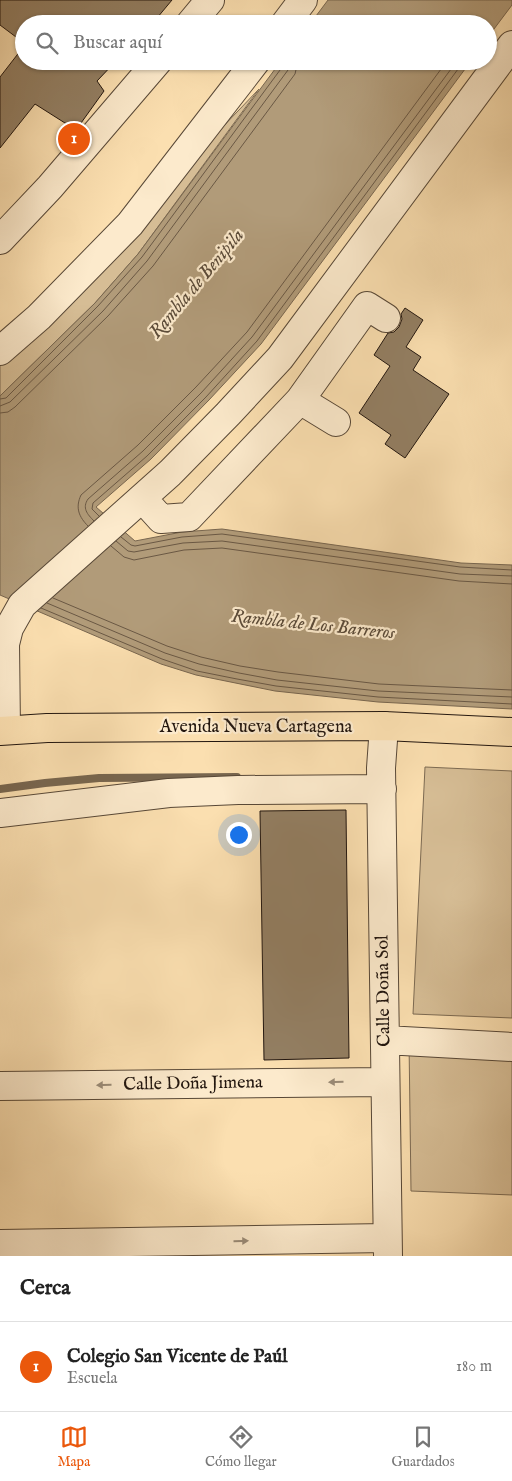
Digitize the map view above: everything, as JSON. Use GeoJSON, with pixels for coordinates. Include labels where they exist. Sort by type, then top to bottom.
{"type":"FeatureCollection","features":[{"type":"Feature","properties":{"kind":"main road","name":"Avenida Nueva Cartagena"},"geometry":{"type":"LineString","coordinates":[[3,731],[47,728],[384,726],[512,732]]}},
{"type":"Feature","properties":{"kind":"street"},"geometry":{"type":"LineString","coordinates":[[198,15],[210,0]]}},
{"type":"Feature","properties":{"kind":"street"},"geometry":{"type":"LineString","coordinates":[[292,15],[303,0]]}},
{"type":"Feature","properties":{"kind":"street"},"geometry":{"type":"LineString","coordinates":[[497,65],[512,45]]}},
{"type":"Feature","properties":{"kind":"street"},"geometry":{"type":"LineString","coordinates":[[0,240],[50,187],[150,70]]}},
{"type":"Feature","properties":{"kind":"street"},"geometry":{"type":"LineString","coordinates":[[0,351],[39,317],[130,224],[249,70]]}},
{"type":"Feature","properties":{"kind":"street"},"geometry":{"type":"LineString","coordinates":[[3,731],[5,644],[9,628],[22,605],[142,498],[228,414],[280,358],[493,70]]}},
{"type":"Feature","properties":{"kind":"street"},"geometry":{"type":"LineString","coordinates":[[142,498],[161,519],[189,517],[300,400],[367,306],[386,318]]}},
{"type":"Feature","properties":{"kind":"street"},"geometry":{"type":"LineString","coordinates":[[300,400],[336,422]]}},
{"type":"Feature","properties":{"kind":"street","name":"Calle Doña Sol"},"geometry":{"type":"LineString","coordinates":[[384,726],[381,768],[387,1247]]}},
{"type":"Feature","properties":{"kind":"street"},"geometry":{"type":"LineString","coordinates":[[0,813],[169,794],[238,790],[382,789]]}},
{"type":"Feature","properties":{"kind":"street"},"geometry":{"type":"LineString","coordinates":[[385,1040],[512,1047]]}},
{"type":"Feature","properties":{"kind":"street","name":"Calle Doña Jimena"},"geometry":{"type":"LineString","coordinates":[[0,1086],[385,1082]]}},
{"type":"Feature","properties":{"kind":"street"},"geometry":{"type":"LineString","coordinates":[[0,1244],[196,1249],[387,1247]]}},
{"type":"Feature","properties":{"kind":"shaded area"},"geometry":{"type":"Polygon","coordinates":[[[259,89],[138,254],[95,303],[0,396],[0,351],[130,224],[259,89]]]}},
{"type":"Feature","properties":{"kind":"shaded area"},"geometry":{"type":"Polygon","coordinates":[[[425,767],[512,771],[512,1018],[413,1014],[425,767]]]}},
{"type":"Feature","properties":{"kind":"shaded area"},"geometry":{"type":"Polygon","coordinates":[[[409,1041],[512,1047],[512,1195],[411,1191],[409,1041]]]}},
{"type":"Feature","properties":{"kind":"water"},"geometry":{"type":"Polygon","coordinates":[[[328,0],[512,0],[512,5],[497,25],[497,15],[317,15],[328,0]]]}},
{"type":"Feature","properties":{"kind":"water"},"geometry":{"type":"Polygon","coordinates":[[[274,70],[464,70],[261,344],[151,459],[96,507],[135,541],[182,532],[222,529],[461,563],[512,565],[512,709],[378,702],[275,691],[196,675],[161,664],[0,595],[0,396],[95,303],[138,254],[274,70]]]}},
{"type":"Feature","properties":{"kind":"building"},"geometry":{"type":"Polygon","coordinates":[[[0,0],[172,0],[160,15],[15,15],[15,36],[0,25],[0,0]]]}},
{"type":"Feature","properties":{"kind":"building"},"geometry":{"type":"Polygon","coordinates":[[[15,58],[15,70],[107,70],[97,81],[104,91],[76,130],[35,104],[0,148],[0,77],[15,58]]]}},
{"type":"Feature","properties":{"kind":"building"},"geometry":{"type":"Polygon","coordinates":[[[405,308],[423,320],[406,347],[421,357],[413,370],[449,394],[405,458],[385,444],[391,435],[359,413],[390,366],[374,355],[388,333],[394,332],[399,327],[402,319],[401,314],[405,308]]]}},
{"type":"Feature","properties":{"kind":"building"},"geometry":{"type":"Polygon","coordinates":[[[346,810],[349,1058],[264,1060],[260,811],[346,810]]]}},
{"type":"Feature","properties":{"kind":"waterway"},"geometry":{"type":"LineString","coordinates":[[0,789],[99,778],[237,777]]}},
{"type":"Feature","properties":{"kind":"place","name":"Colegio San Vicente de Paúl"},"geometry":{"type":"Point","coordinates":[74,139]}},
{"type":"Feature","properties":{"kind":"water label","name":"Rambla de Benipila"},"geometry":{"type":"Point","coordinates":[197,284]}},
{"type":"Feature","properties":{"kind":"water label","name":"Rambla de Los Barreros"},"geometry":{"type":"Point","coordinates":[313,625]}}]}
